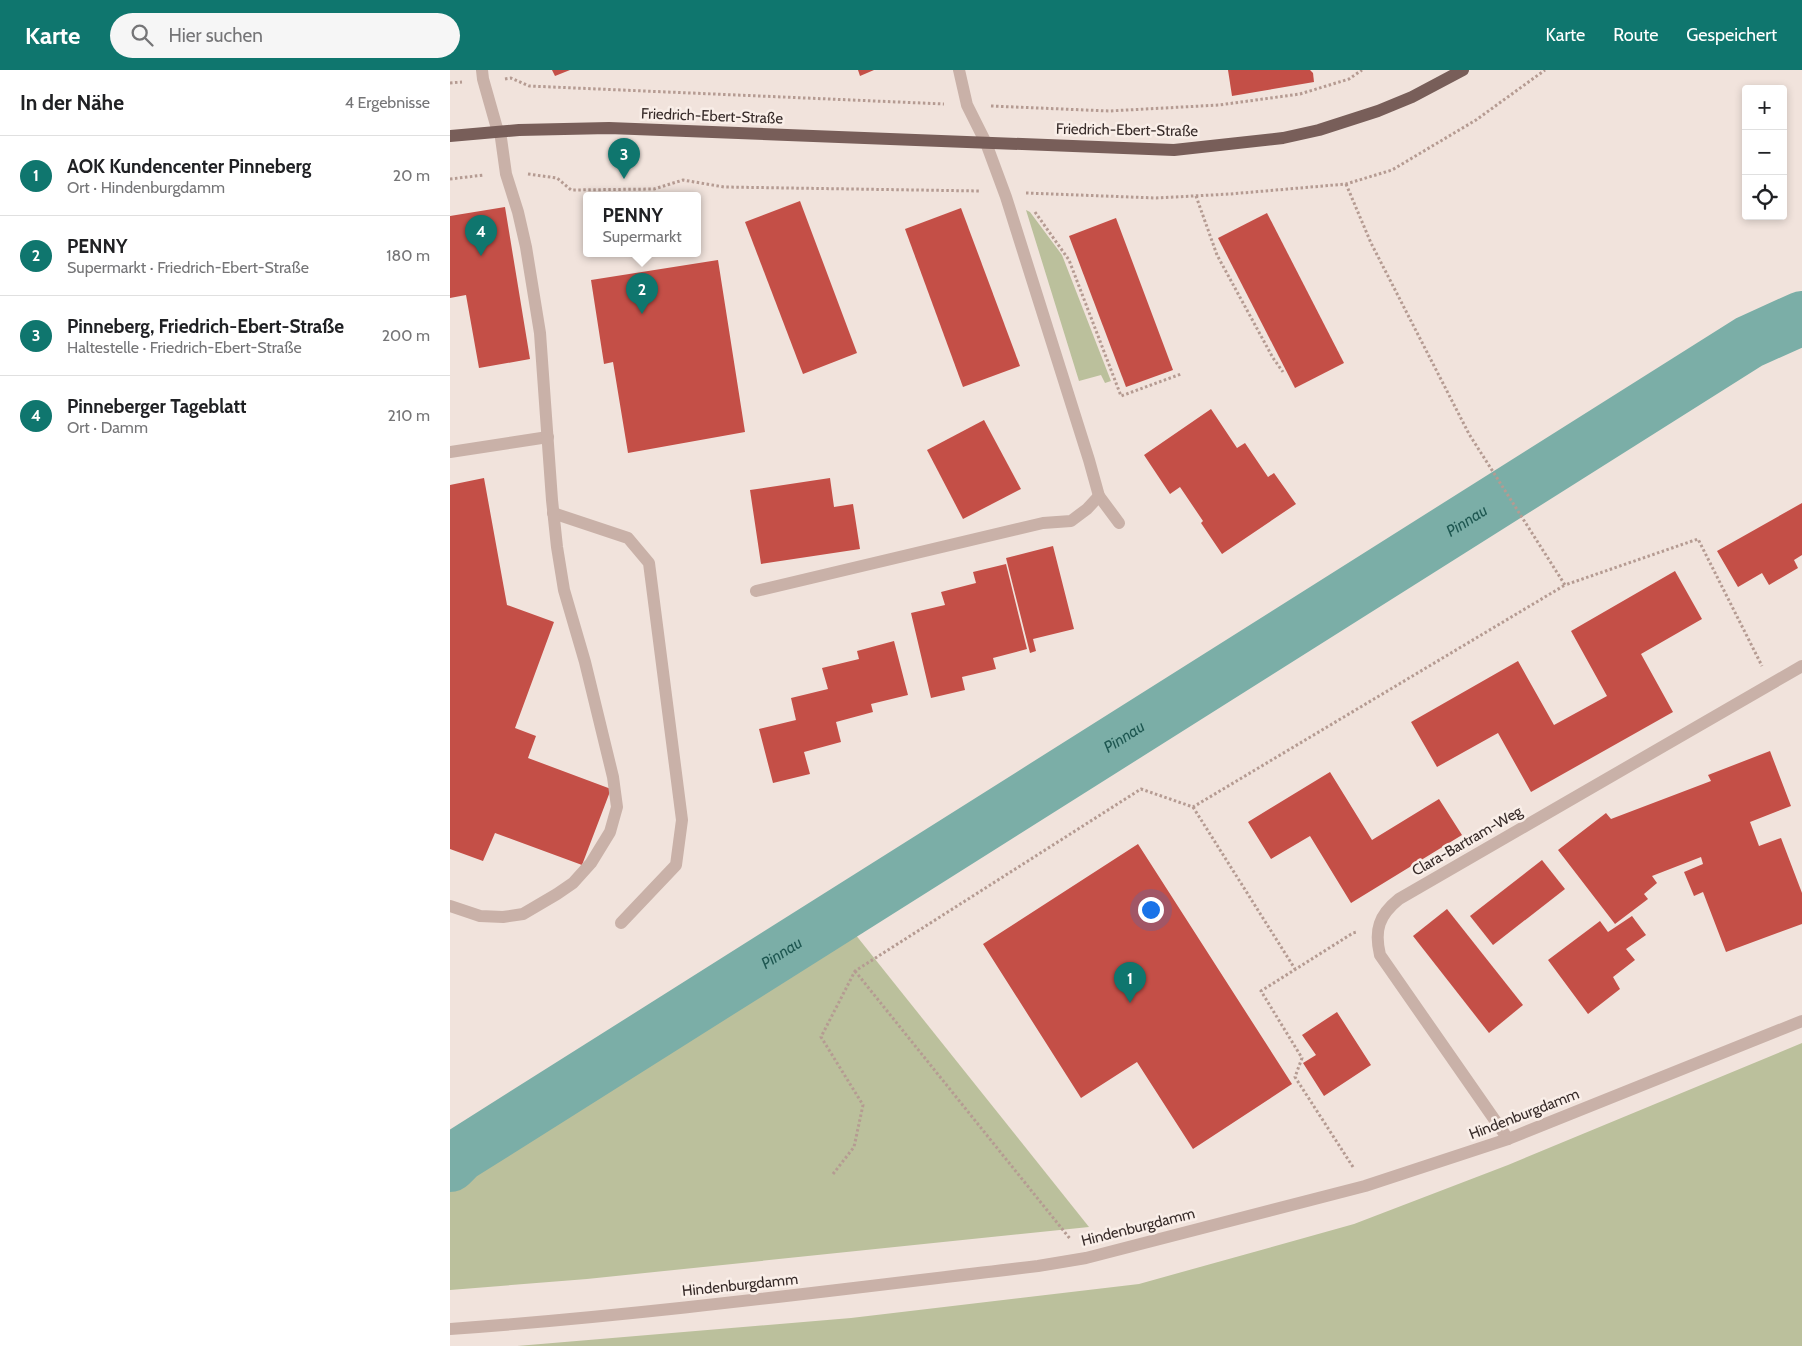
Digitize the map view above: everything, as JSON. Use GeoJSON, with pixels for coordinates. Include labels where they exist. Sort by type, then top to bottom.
{"type":"FeatureCollection","features":[{"type":"Feature","properties":{"kind":"main road","name":"Friedrich-Ebert-Straße"},"geometry":{"type":"LineString","coordinates":[[450,136],[499,132],[609,128],[1174,150],[1283,138],[1319,130],[1362,117],[1412,97],[1463,70]]}},
{"type":"Feature","properties":{"kind":"street"},"geometry":{"type":"LineString","coordinates":[[959,70],[967,105],[986,142],[1006,197],[1099,496],[1119,523]]}},
{"type":"Feature","properties":{"kind":"street"},"geometry":{"type":"LineString","coordinates":[[450,906],[480,916],[503,917],[523,914],[557,894],[573,883],[591,863],[610,832],[617,807],[613,777],[585,662],[564,590],[553,513],[540,333],[526,248],[518,212],[506,174],[499,132],[483,75]]}},
{"type":"Feature","properties":{"kind":"street"},"geometry":{"type":"LineString","coordinates":[[450,452],[548,437]]}},
{"type":"Feature","properties":{"kind":"street"},"geometry":{"type":"LineString","coordinates":[[756,591],[1043,524],[1071,521],[1087,509],[1099,496]]}},
{"type":"Feature","properties":{"kind":"street"},"geometry":{"type":"LineString","coordinates":[[553,513],[628,538],[649,563],[682,820],[676,865],[621,923]]}},
{"type":"Feature","properties":{"kind":"street","name":"Clara-Bartram-Weg"},"geometry":{"type":"LineString","coordinates":[[1377,932],[1381,919],[1388,907],[1398,899],[1802,666]]}},
{"type":"Feature","properties":{"kind":"street"},"geometry":{"type":"LineString","coordinates":[[1377,932],[1377,944],[1380,955],[1508,1139]]}},
{"type":"Feature","properties":{"kind":"street","name":"Hindenburgdamm"},"geometry":{"type":"LineString","coordinates":[[450,1329],[522,1324],[724,1303],[1038,1266],[1086,1258],[1365,1186],[1508,1139],[1802,1021]]}},
{"type":"Feature","properties":{"kind":"path"},"geometry":{"type":"LineString","coordinates":[[450,84],[483,75],[511,78],[529,86],[1109,111],[1219,105],[1300,94],[1348,79],[1362,70]]}},
{"type":"Feature","properties":{"kind":"path"},"geometry":{"type":"LineString","coordinates":[[1346,184],[1371,242],[1469,434],[1565,585]]}},
{"type":"Feature","properties":{"kind":"path"},"geometry":{"type":"LineString","coordinates":[[1021,192],[1026,200]]}},
{"type":"Feature","properties":{"kind":"path"},"geometry":{"type":"LineString","coordinates":[[1196,196],[1217,255],[1273,358],[1283,372]]}},
{"type":"Feature","properties":{"kind":"path"},"geometry":{"type":"LineString","coordinates":[[1031,206],[1069,260],[1121,396],[1181,374]]}},
{"type":"Feature","properties":{"kind":"path"},"geometry":{"type":"LineString","coordinates":[[1193,807],[1565,585],[1698,538],[1771,684]]}},
{"type":"Feature","properties":{"kind":"path"},"geometry":{"type":"LineString","coordinates":[[833,1174],[854,1147],[863,1104],[821,1037],[855,971],[1141,788],[1193,807],[1295,970]]}},
{"type":"Feature","properties":{"kind":"path"},"geometry":{"type":"LineString","coordinates":[[1365,1186],[1295,1077],[1302,1058],[1261,991],[1353,932],[1377,932]]}},
{"type":"Feature","properties":{"kind":"path"},"geometry":{"type":"LineString","coordinates":[[855,971],[1086,1258]]}},
{"type":"Feature","properties":{"kind":"green space"},"geometry":{"type":"Polygon","coordinates":[[[1026,210],[1030,212],[1062,255],[1111,381],[1105,383],[1101,375],[1079,381],[1026,210]]]}},
{"type":"Feature","properties":{"kind":"green space"},"geometry":{"type":"Polygon","coordinates":[[[851,929],[1089,1227],[587,1279],[450,1290],[450,1169],[523,1121],[851,929]]]}},
{"type":"Feature","properties":{"kind":"green space"},"geometry":{"type":"Polygon","coordinates":[[[1802,1043],[1802,1346],[517,1346],[851,1318],[1139,1284],[1354,1224],[1508,1165],[1802,1043]]]}},
{"type":"Feature","properties":{"kind":"building"},"geometry":{"type":"Polygon","coordinates":[[[552,70],[570,70],[555,76],[552,70]]]}},
{"type":"Feature","properties":{"kind":"building"},"geometry":{"type":"Polygon","coordinates":[[[858,70],[874,70],[860,76],[858,70]]]}},
{"type":"Feature","properties":{"kind":"building"},"geometry":{"type":"Polygon","coordinates":[[[1228,70],[1310,70],[1313,73],[1314,82],[1232,96],[1228,70]]]}},
{"type":"Feature","properties":{"kind":"building"},"geometry":{"type":"Polygon","coordinates":[[[800,201],[857,353],[803,374],[745,222],[800,201]]]}},
{"type":"Feature","properties":{"kind":"building"},"geometry":{"type":"Polygon","coordinates":[[[505,207],[530,359],[479,368],[466,295],[450,298],[450,216],[505,207]]]}},
{"type":"Feature","properties":{"kind":"building"},"geometry":{"type":"Polygon","coordinates":[[[961,208],[1020,366],[963,387],[905,229],[961,208]]]}},
{"type":"Feature","properties":{"kind":"building"},"geometry":{"type":"Polygon","coordinates":[[[1267,213],[1344,363],[1295,388],[1218,238],[1267,213]]]}},
{"type":"Feature","properties":{"kind":"building"},"geometry":{"type":"Polygon","coordinates":[[[1116,218],[1173,370],[1126,387],[1069,236],[1116,218]]]}},
{"type":"Feature","properties":{"kind":"building"},"geometry":{"type":"Polygon","coordinates":[[[718,260],[745,432],[628,453],[613,362],[604,364],[591,280],[718,260]]]}},
{"type":"Feature","properties":{"kind":"building"},"geometry":{"type":"Polygon","coordinates":[[[1211,409],[1237,448],[1245,443],[1268,477],[1274,473],[1296,504],[1222,554],[1180,487],[1170,494],[1144,455],[1211,409]]]}},
{"type":"Feature","properties":{"kind":"building"},"geometry":{"type":"Polygon","coordinates":[[[984,420],[1021,489],[963,519],[927,450],[984,420]]]}},
{"type":"Feature","properties":{"kind":"building"},"geometry":{"type":"Polygon","coordinates":[[[484,478],[507,605],[554,622],[515,728],[536,736],[528,758],[611,789],[582,865],[495,833],[483,861],[450,849],[450,485],[484,478]]]}},
{"type":"Feature","properties":{"kind":"building"},"geometry":{"type":"Polygon","coordinates":[[[830,478],[834,507],[853,504],[860,549],[761,564],[750,490],[830,478]]]}},
{"type":"Feature","properties":{"kind":"building"},"geometry":{"type":"Polygon","coordinates":[[[1802,503],[1802,555],[1794,560],[1798,568],[1769,585],[1762,573],[1738,587],[1717,551],[1802,503]]]}},
{"type":"Feature","properties":{"kind":"building"},"geometry":{"type":"Polygon","coordinates":[[[1053,546],[1074,629],[1033,639],[1036,651],[1030,653],[1006,558],[1053,546]]]}},
{"type":"Feature","properties":{"kind":"building"},"geometry":{"type":"Polygon","coordinates":[[[1006,564],[1027,649],[993,658],[996,669],[962,677],[965,690],[931,698],[911,613],[945,605],[941,592],[976,583],[973,572],[1006,564]]]}},
{"type":"Feature","properties":{"kind":"building"},"geometry":{"type":"Polygon","coordinates":[[[1675,571],[1702,619],[1641,654],[1673,712],[1531,792],[1498,733],[1437,767],[1411,722],[1518,661],[1554,725],[1607,696],[1571,631],[1675,571]]]}},
{"type":"Feature","properties":{"kind":"building"},"geometry":{"type":"Polygon","coordinates":[[[894,641],[908,695],[871,704],[873,712],[836,722],[841,742],[804,752],[810,774],[773,783],[759,729],[796,720],[791,698],[828,689],[822,668],[859,659],[857,651],[894,641]]]}},
{"type":"Feature","properties":{"kind":"building"},"geometry":{"type":"Polygon","coordinates":[[[1770,751],[1791,806],[1750,822],[1759,846],[1781,838],[1802,893],[1802,924],[1726,952],[1703,892],[1694,896],[1684,872],[1703,864],[1701,857],[1652,876],[1657,883],[1644,894],[1648,899],[1615,924],[1558,850],[1606,813],[1611,819],[1711,781],[1708,775],[1770,751]]]}},
{"type":"Feature","properties":{"kind":"building"},"geometry":{"type":"Polygon","coordinates":[[[1330,772],[1372,840],[1439,799],[1462,835],[1351,903],[1310,836],[1271,859],[1248,822],[1330,772]]]}},
{"type":"Feature","properties":{"kind":"building"},"geometry":{"type":"Polygon","coordinates":[[[1138,844],[1292,1084],[1193,1149],[1137,1062],[1081,1098],[983,944],[1138,844]]]}},
{"type":"Feature","properties":{"kind":"building"},"geometry":{"type":"Polygon","coordinates":[[[1542,860],[1565,889],[1493,945],[1470,916],[1542,860]]]}},
{"type":"Feature","properties":{"kind":"building"},"geometry":{"type":"Polygon","coordinates":[[[1447,909],[1523,1005],[1489,1033],[1413,936],[1447,909]]]}},
{"type":"Feature","properties":{"kind":"building"},"geometry":{"type":"Polygon","coordinates":[[[1632,916],[1646,935],[1626,949],[1635,960],[1613,977],[1620,989],[1588,1014],[1548,960],[1600,921],[1608,932],[1632,916]]]}},
{"type":"Feature","properties":{"kind":"building"},"geometry":{"type":"Polygon","coordinates":[[[1337,1012],[1371,1065],[1324,1096],[1303,1063],[1316,1055],[1302,1035],[1337,1012]]]}},
{"type":"Feature","properties":{"kind":"waterway","name":"Pinnau"},"geometry":{"type":"LineString","coordinates":[[450,1165],[460,1155],[1749,342],[1802,318]]}},
{"type":"Feature","properties":{"kind":"place","name":"Pinneberg, Friedrich-Ebert-Straße"},"geometry":{"type":"Point","coordinates":[624,179]}},
{"type":"Feature","properties":{"kind":"place","name":"Pinneberger Tageblatt"},"geometry":{"type":"Point","coordinates":[481,256]}},
{"type":"Feature","properties":{"kind":"place","name":"PENNY"},"geometry":{"type":"Point","coordinates":[642,314]}},
{"type":"Feature","properties":{"kind":"place","name":"AOK Kundencenter Pinneberg"},"geometry":{"type":"Point","coordinates":[1130,1003]}}]}
